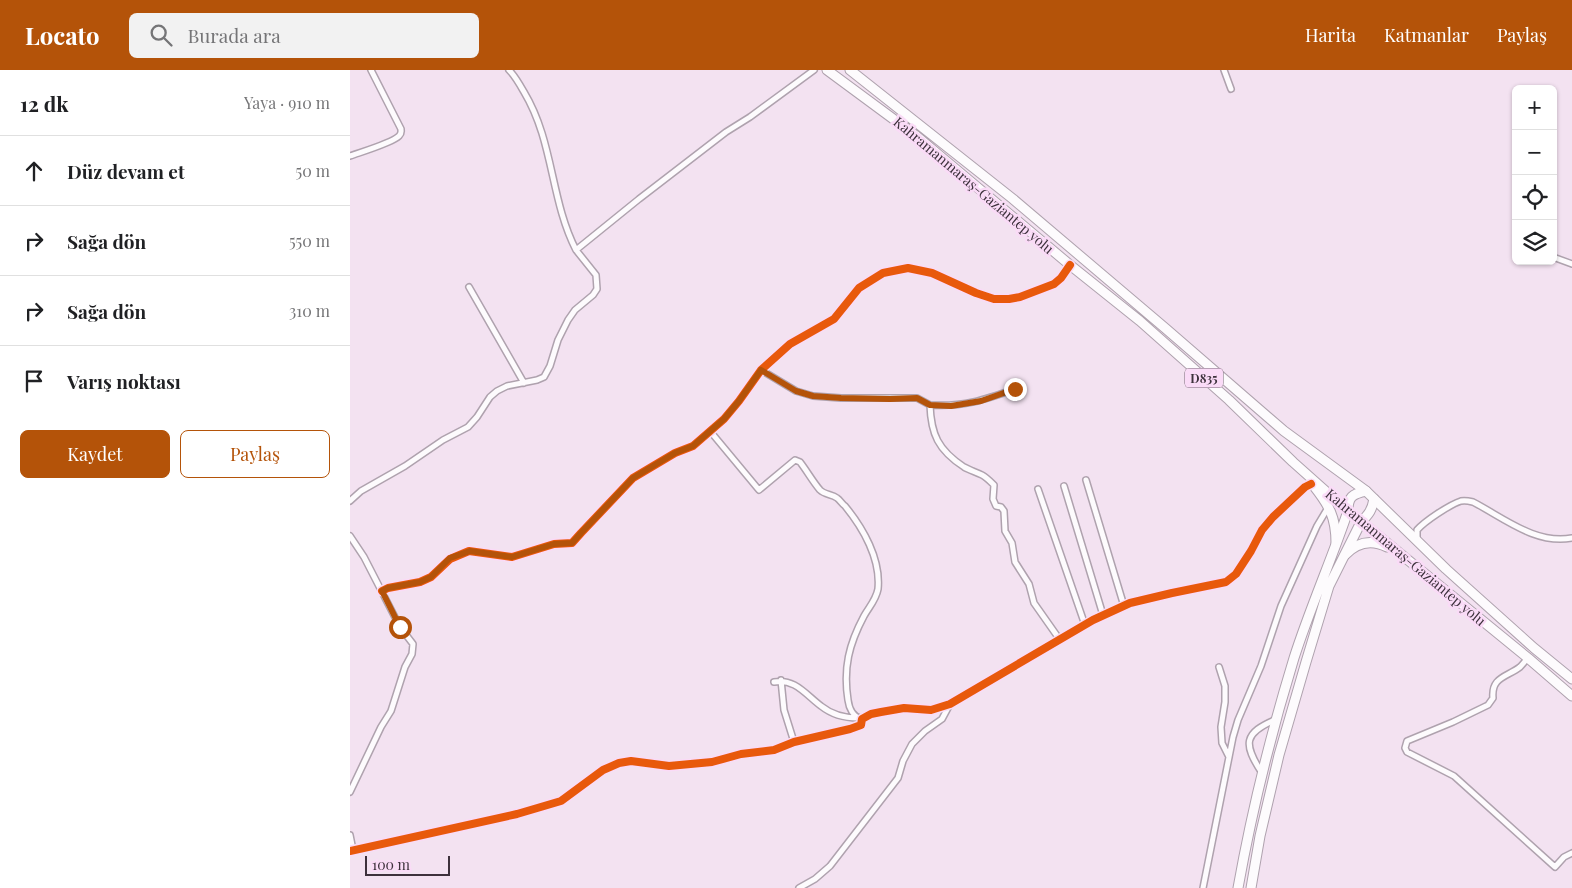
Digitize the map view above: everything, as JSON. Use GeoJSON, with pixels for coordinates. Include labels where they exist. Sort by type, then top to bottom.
{"type":"FeatureCollection","features":[{"type":"Feature","properties":{"kind":"highway","name":"Kahramanmaraş-Gaziantep yolu"},"geometry":{"type":"LineString","coordinates":[[827,70],[915,135],[1167,344],[1348,511],[1572,696]]}},
{"type":"Feature","properties":{"kind":"highway","name":"Kahramanmaraş-Gaziantep yolu"},"geometry":{"type":"LineString","coordinates":[[850,70],[1013,199],[1284,431],[1366,491],[1419,543],[1534,648],[1572,679]]}},
{"type":"Feature","properties":{"kind":"highway"},"geometry":{"type":"LineString","coordinates":[[1293,462],[1329,506],[1336,529],[1336,544]]}},
{"type":"Feature","properties":{"kind":"highway"},"geometry":{"type":"LineString","coordinates":[[1238,888],[1262,774],[1294,658],[1348,511],[1350,498],[1356,493],[1366,491]]}},
{"type":"Feature","properties":{"kind":"highway"},"geometry":{"type":"LineString","coordinates":[[1251,888],[1260,836],[1279,755],[1329,586],[1361,522],[1373,508],[1374,500]]}},
{"type":"Feature","properties":{"kind":"highway"},"geometry":{"type":"LineString","coordinates":[[1343,556],[1352,548],[1362,543],[1373,542],[1396,551]]}},
{"type":"Feature","properties":{"kind":"street"},"geometry":{"type":"LineString","coordinates":[[350,156],[392,140],[400,136],[402,132],[371,70]]}},
{"type":"Feature","properties":{"kind":"street"},"geometry":{"type":"LineString","coordinates":[[350,501],[361,491],[405,466],[443,440],[468,427],[490,397],[497,391],[507,386],[544,377],[548,373],[558,340],[568,320],[575,310],[593,295],[597,289],[596,275],[576,250],[561,214],[544,135],[537,115],[509,70]]}},
{"type":"Feature","properties":{"kind":"street"},"geometry":{"type":"LineString","coordinates":[[576,250],[726,132],[750,117],[814,70]]}},
{"type":"Feature","properties":{"kind":"street"},"geometry":{"type":"LineString","coordinates":[[1224,70],[1231,88]]}},
{"type":"Feature","properties":{"kind":"street"},"geometry":{"type":"LineString","coordinates":[[1557,258],[1572,264]]}},
{"type":"Feature","properties":{"kind":"street"},"geometry":{"type":"LineString","coordinates":[[382,591],[388,588],[420,582],[431,577],[450,558],[470,551],[512,557],[554,544],[572,543],[633,478],[675,453],[693,446],[724,419],[761,370],[790,344],[834,319],[860,288],[883,273],[908,268],[932,273],[994,299],[1009,299],[1020,297],[1054,284],[1062,278],[1070,265]]}},
{"type":"Feature","properties":{"kind":"street"},"geometry":{"type":"LineString","coordinates":[[469,287],[524,383]]}},
{"type":"Feature","properties":{"kind":"street"},"geometry":{"type":"LineString","coordinates":[[761,370],[796,391],[813,396],[850,399],[917,398],[930,405],[951,406],[981,401],[1015,389]]}},
{"type":"Feature","properties":{"kind":"street"},"geometry":{"type":"LineString","coordinates":[[930,405],[935,438],[946,452],[964,467],[984,476],[994,485],[993,500],[996,506],[1004,510],[1005,531],[1012,543],[1015,562],[1029,584],[1034,603],[1060,640]]}},
{"type":"Feature","properties":{"kind":"street"},"geometry":{"type":"LineString","coordinates":[[350,835],[352,850],[517,814],[561,802],[603,770],[619,763],[631,761],[669,766],[689,766],[741,754],[774,750],[794,742],[850,729],[861,724],[860,719],[849,708],[845,682],[848,656],[852,643],[859,626],[874,602],[878,590],[877,567],[867,540],[855,518],[837,498],[824,493],[820,489],[800,462],[795,460],[759,490],[710,432]]}},
{"type":"Feature","properties":{"kind":"street"},"geometry":{"type":"LineString","coordinates":[[1086,480],[1124,606]]}},
{"type":"Feature","properties":{"kind":"street"},"geometry":{"type":"LineString","coordinates":[[774,682],[780,680],[796,685],[821,707],[845,718],[860,719],[871,714],[904,708],[931,710],[950,704],[1085,625],[1130,603],[1226,582],[1236,574],[1252,551],[1267,523],[1311,484]]}},
{"type":"Feature","properties":{"kind":"street"},"geometry":{"type":"LineString","coordinates":[[1064,486],[1103,615]]}},
{"type":"Feature","properties":{"kind":"street"},"geometry":{"type":"LineString","coordinates":[[1038,489],[1085,625]]}},
{"type":"Feature","properties":{"kind":"street"},"geometry":{"type":"LineString","coordinates":[[1419,543],[1416,530],[1452,505],[1463,500],[1473,502],[1528,532],[1551,540],[1572,538]]}},
{"type":"Feature","properties":{"kind":"street"},"geometry":{"type":"LineString","coordinates":[[1203,888],[1238,720],[1261,666],[1280,606],[1329,506]]}},
{"type":"Feature","properties":{"kind":"street"},"geometry":{"type":"LineString","coordinates":[[1398,523],[1407,526],[1421,526]]}},
{"type":"Feature","properties":{"kind":"street"},"geometry":{"type":"LineString","coordinates":[[350,536],[364,557],[400,627],[413,644],[412,654],[405,667],[391,712],[380,727],[350,792]]}},
{"type":"Feature","properties":{"kind":"street"},"geometry":{"type":"LineString","coordinates":[[1528,658],[1520,666],[1495,683],[1492,690],[1493,698],[1488,705],[1407,741],[1404,748],[1407,752],[1454,776],[1555,866],[1564,857],[1572,853]]}},
{"type":"Feature","properties":{"kind":"street"},"geometry":{"type":"LineString","coordinates":[[1220,667],[1225,702],[1221,727],[1222,742],[1229,758]]}},
{"type":"Feature","properties":{"kind":"street"},"geometry":{"type":"LineString","coordinates":[[780,680],[784,710],[794,742]]}},
{"type":"Feature","properties":{"kind":"street"},"geometry":{"type":"LineString","coordinates":[[799,888],[815,879],[830,866],[898,778],[903,761],[912,744],[925,731],[942,719],[950,704]]}},
{"type":"Feature","properties":{"kind":"street"},"geometry":{"type":"LineString","coordinates":[[1262,774],[1249,748],[1250,738],[1260,726],[1277,719]]}},
{"type":"Feature","properties":{"kind":"cycle path"},"geometry":{"type":"LineString","coordinates":[[382,591],[388,588],[420,582],[431,577],[450,559],[469,551],[512,557],[554,544],[572,543],[633,478],[675,453],[693,446],[724,419],[761,370],[790,344],[834,319],[859,288],[883,273],[908,268],[932,273],[994,299],[1009,299],[1020,297],[1054,284],[1070,265]]}},
{"type":"Feature","properties":{"kind":"cycle path"},"geometry":{"type":"LineString","coordinates":[[350,851],[517,814],[561,801],[603,770],[619,763],[631,761],[669,766],[712,762],[741,754],[774,750],[794,742],[850,729],[861,725],[862,719],[871,714],[904,708],[931,710],[950,704],[1093,620],[1130,603],[1226,582],[1236,574],[1262,530],[1273,517],[1305,487],[1311,484]]}},
{"type":"Feature","properties":{"kind":"route"},"geometry":{"type":"LineString","coordinates":[[400,627],[382,591],[388,588],[420,582],[431,577],[450,558],[470,551],[512,557],[554,544],[572,543],[633,478],[675,453],[693,446],[710,432],[739,401],[761,370],[796,391],[813,396],[890,399],[917,398],[930,405],[951,406],[981,401],[1015,389]]}}]}
